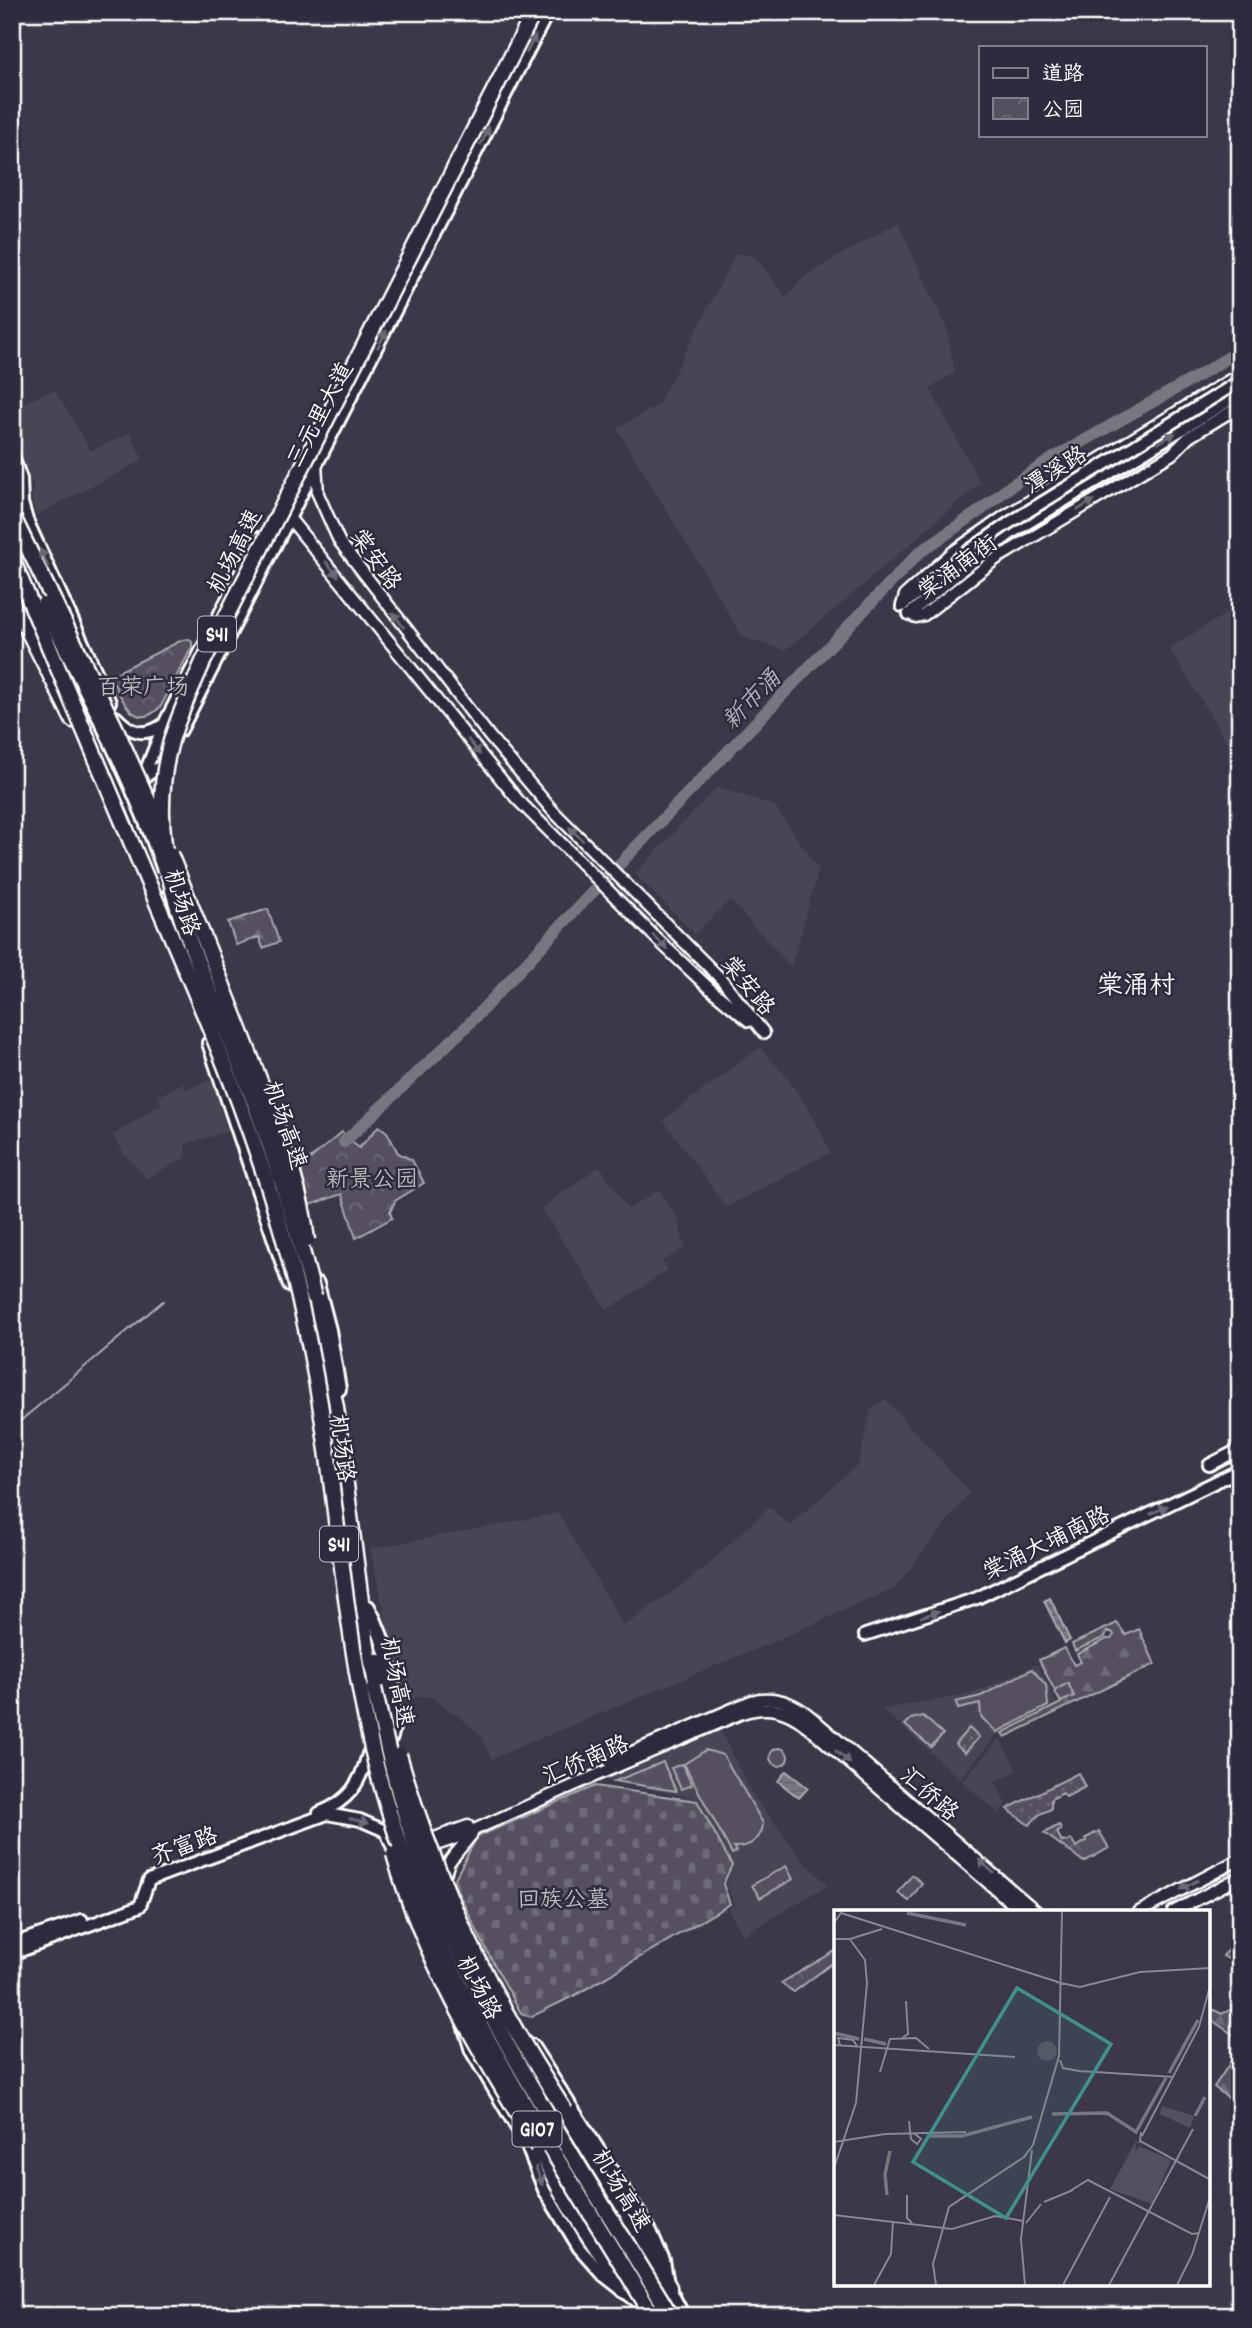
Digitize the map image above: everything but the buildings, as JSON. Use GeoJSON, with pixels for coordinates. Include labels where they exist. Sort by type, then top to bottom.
{"type":"FeatureCollection","features":[{"type":"Feature","properties":{"kind":"highway","name":"机场高速"},"geometry":{"type":"LineString","coordinates":[[534,12],[203,662],[174,730],[164,777],[161,820],[163,847],[175,900],[271,1148],[301,1243],[337,1418],[374,1688],[397,1787],[412,1836],[461,1955],[518,2062],[661,2314]]}},
{"type":"Feature","properties":{"kind":"highway"},"geometry":{"type":"LineString","coordinates":[[13,516],[147,797],[246,1044],[298,1192],[306,1229],[314,1297]]}},
{"type":"Feature","properties":{"kind":"highway"},"geometry":{"type":"LineString","coordinates":[[12,538],[142,808],[249,1108],[283,1178]]}},
{"type":"Feature","properties":{"kind":"highway","name":"机场高速"},"geometry":{"type":"LineString","coordinates":[[12,559],[231,1081],[259,1156],[283,1234],[303,1314],[320,1403],[350,1627],[368,1733],[400,1846],[456,1977],[528,2108],[661,2314]]}},
{"type":"Feature","properties":{"kind":"highway","name":"机场路"},"geometry":{"type":"LineString","coordinates":[[12,567],[97,742],[144,851],[258,1187],[301,1326],[320,1427],[346,1632],[368,1754],[403,1868],[429,1934],[465,2004],[612,2253],[661,2314]]}},
{"type":"Feature","properties":{"kind":"highway"},"geometry":{"type":"LineString","coordinates":[[12,599],[114,802]]}},
{"type":"Feature","properties":{"kind":"highway"},"geometry":{"type":"LineString","coordinates":[[69,684],[83,688],[93,681],[97,673]]}},
{"type":"Feature","properties":{"kind":"highway"},"geometry":{"type":"LineString","coordinates":[[97,742],[104,746],[113,745],[119,741],[122,733]]}},
{"type":"Feature","properties":{"kind":"highway"},"geometry":{"type":"LineString","coordinates":[[144,851],[143,837],[149,832],[156,834],[165,844]]}},
{"type":"Feature","properties":{"kind":"highway","name":"机场路"},"geometry":{"type":"LineString","coordinates":[[283,1178],[305,1240],[329,1330],[368,1607],[382,1637],[395,1716],[391,1737],[420,1846],[459,1943],[498,2019],[632,2246],[661,2314]]}},
{"type":"Feature","properties":{"kind":"highway"},"geometry":{"type":"LineString","coordinates":[[374,1688],[390,1727],[426,1843],[505,2012],[643,2239],[668,2287]]}},
{"type":"Feature","properties":{"kind":"highway"},"geometry":{"type":"LineString","coordinates":[[368,1733],[394,1855],[420,1931],[472,2035],[574,2214],[624,2290]]}},
{"type":"Feature","properties":{"kind":"main road","name":"三元里大道"},"geometry":{"type":"LineString","coordinates":[[133,825],[141,780],[164,724],[528,12]]}},
{"type":"Feature","properties":{"kind":"main road","name":"三元里大道"},"geometry":{"type":"LineString","coordinates":[[165,844],[160,803],[162,778],[193,705],[548,12]]}},
{"type":"Feature","properties":{"kind":"main road"},"geometry":{"type":"LineString","coordinates":[[500,68],[515,76]]}},
{"type":"Feature","properties":{"kind":"main road","name":"潭溪路"},"geometry":{"type":"LineString","coordinates":[[906,610],[967,552],[1009,523],[1240,381]]}},
{"type":"Feature","properties":{"kind":"main road","name":"潭溪路"},"geometry":{"type":"LineString","coordinates":[[924,595],[1013,532],[1240,391]]}},
{"type":"Feature","properties":{"kind":"main road"},"geometry":{"type":"LineString","coordinates":[[12,453],[21,479],[22,503],[27,520],[116,717],[165,844]]}},
{"type":"Feature","properties":{"kind":"main road"},"geometry":{"type":"LineString","coordinates":[[116,717],[126,727],[141,733],[164,724]]}},
{"type":"Feature","properties":{"kind":"main road"},"geometry":{"type":"LineString","coordinates":[[108,768],[116,777],[133,783],[168,761]]}},
{"type":"Feature","properties":{"kind":"main road","name":"机场路"},"geometry":{"type":"LineString","coordinates":[[165,844],[255,1083],[283,1178]]}},
{"type":"Feature","properties":{"kind":"main road"},"geometry":{"type":"LineString","coordinates":[[1209,1465],[1240,1449]]}},
{"type":"Feature","properties":{"kind":"main road","name":"棠涌大埔南路"},"geometry":{"type":"LineString","coordinates":[[865,1634],[977,1598],[1240,1470]]}},
{"type":"Feature","properties":{"kind":"main road","name":"齐富路"},"geometry":{"type":"LineString","coordinates":[[12,1944],[137,1900],[145,1878],[325,1811],[349,1795],[358,1785],[368,1754]]}},
{"type":"Feature","properties":{"kind":"main road","name":"齐富路"},"geometry":{"type":"LineString","coordinates":[[12,1954],[140,1906],[149,1880],[327,1814],[367,1822],[387,1834],[403,1868]]}},
{"type":"Feature","properties":{"kind":"main road"},"geometry":{"type":"LineString","coordinates":[[465,2004],[463,2024],[466,2041],[526,2144],[544,2190],[589,2261],[603,2275],[661,2314]]}},
{"type":"Feature","properties":{"kind":"main road"},"geometry":{"type":"LineString","coordinates":[[498,2019],[531,2043],[626,2189],[658,2244],[668,2287]]}},
{"type":"Feature","properties":{"kind":"main road"},"geometry":{"type":"LineString","coordinates":[[632,2246],[668,2287],[684,2316]]}},
{"type":"Feature","properties":{"kind":"main road"},"geometry":{"type":"LineString","coordinates":[[612,2253],[624,2290],[640,2316]]}},
{"type":"Feature","properties":{"kind":"street","name":"棠涌南街"},"geometry":{"type":"LineString","coordinates":[[1240,374],[1005,516],[953,552],[905,595],[906,610],[916,617],[924,615],[996,559],[1172,454],[1189,437],[1240,406]]}},
{"type":"Feature","properties":{"kind":"street"},"geometry":{"type":"LineString","coordinates":[[1225,383],[1232,383],[1240,391]]}},
{"type":"Feature","properties":{"kind":"street","name":"棠安路"},"geometry":{"type":"LineString","coordinates":[[277,503],[494,772],[540,822],[709,988],[764,1033],[722,980],[553,811],[509,761],[339,541],[321,505],[316,464]]}},
{"type":"Feature","properties":{"kind":"street","name":"汇侨南路"},"geometry":{"type":"LineString","coordinates":[[420,1846],[741,1704],[771,1699],[784,1701],[793,1710]]}},
{"type":"Feature","properties":{"kind":"street","name":"汇侨南路"},"geometry":{"type":"LineString","coordinates":[[397,1850],[477,1829],[742,1713],[766,1708],[793,1710]]}},
{"type":"Feature","properties":{"kind":"street","name":"汇侨路"},"geometry":{"type":"LineString","coordinates":[[793,1710],[807,1726],[1019,1910]]}},
{"type":"Feature","properties":{"kind":"street","name":"汇侨路"},"geometry":{"type":"LineString","coordinates":[[793,1710],[821,1725],[1035,1910]]}},
{"type":"Feature","properties":{"kind":"street"},"geometry":{"type":"LineString","coordinates":[[439,1897],[449,1862],[477,1829]]}},
{"type":"Feature","properties":{"kind":"street"},"geometry":{"type":"LineString","coordinates":[[1143,1910],[1240,1859]]}},
{"type":"Feature","properties":{"kind":"street"},"geometry":{"type":"LineString","coordinates":[[1177,1910],[1240,1877]]}},
{"type":"Feature","properties":{"kind":"shaded area"},"geometry":{"type":"Polygon","coordinates":[[[898,222],[947,329],[955,372],[930,389],[980,483],[785,650],[743,638],[617,428],[658,405],[736,253],[755,256],[786,297],[806,275],[898,222]]]}},
{"type":"Feature","properties":{"kind":"shaded area"},"geometry":{"type":"Polygon","coordinates":[[[55,390],[91,451],[130,433],[143,460],[36,515],[32,502],[33,487],[12,428],[12,407],[55,390]]]}},
{"type":"Feature","properties":{"kind":"shaded area"},"geometry":{"type":"Polygon","coordinates":[[[1240,605],[1240,722],[1230,728],[1237,742],[1233,752],[1169,648],[1240,605]]]}},
{"type":"Feature","properties":{"kind":"shaded area"},"geometry":{"type":"Polygon","coordinates":[[[717,787],[775,806],[819,870],[791,967],[730,900],[695,934],[635,874],[717,787]]]}},
{"type":"Feature","properties":{"kind":"shaded area"},"geometry":{"type":"Polygon","coordinates":[[[760,1047],[786,1076],[808,1108],[831,1152],[726,1207],[663,1120],[760,1047]]]}},
{"type":"Feature","properties":{"kind":"shaded area"},"geometry":{"type":"Polygon","coordinates":[[[213,1079],[227,1132],[186,1144],[185,1158],[147,1178],[124,1154],[113,1135],[161,1104],[158,1096],[183,1083],[185,1089],[213,1079]]]}},
{"type":"Feature","properties":{"kind":"shaded area"},"geometry":{"type":"Polygon","coordinates":[[[600,1166],[628,1209],[659,1190],[678,1218],[685,1248],[662,1261],[667,1271],[607,1310],[541,1208],[600,1166]]]}},
{"type":"Feature","properties":{"kind":"shaded area"},"geometry":{"type":"Polygon","coordinates":[[[885,1399],[970,1492],[895,1588],[780,1639],[491,1759],[482,1737],[431,1697],[421,1696],[405,1703],[370,1549],[558,1513],[624,1626],[701,1571],[769,1507],[790,1525],[858,1464],[871,1410],[885,1399]]]}},
{"type":"Feature","properties":{"kind":"shaded area"},"geometry":{"type":"Polygon","coordinates":[[[1050,1598],[1070,1640],[1065,1643],[1044,1601],[1050,1598]]]}},
{"type":"Feature","properties":{"kind":"shaded area"},"geometry":{"type":"Polygon","coordinates":[[[1037,1664],[1057,1704],[997,1735],[960,1779],[882,1709],[972,1694],[1037,1664]]]}},
{"type":"Feature","properties":{"kind":"shaded area"},"geometry":{"type":"Polygon","coordinates":[[[719,1728],[751,1792],[803,1860],[828,1885],[743,1935],[728,1909],[734,1905],[726,1883],[734,1867],[697,1799],[599,1779],[719,1728]]]}},
{"type":"Feature","properties":{"kind":"shaded area"},"geometry":{"type":"Polygon","coordinates":[[[1000,1738],[1017,1771],[995,1782],[1006,1804],[998,1813],[962,1781],[1000,1738]]]}},
{"type":"Feature","properties":{"kind":"shaded area"},"geometry":{"type":"Polygon","coordinates":[[[786,1771],[808,1788],[799,1798],[778,1781],[786,1771]]]}},
{"type":"Feature","properties":{"kind":"green space","name":"百荣广场"},"geometry":{"type":"Polygon","coordinates":[[[189,639],[192,647],[161,706],[152,714],[136,715],[124,702],[110,676],[189,639]]]}},
{"type":"Feature","properties":{"kind":"green space"},"geometry":{"type":"Polygon","coordinates":[[[268,909],[279,942],[263,948],[259,937],[236,945],[228,922],[268,909]]]}},
{"type":"Feature","properties":{"kind":"green space","name":"新景公园"},"geometry":{"type":"Polygon","coordinates":[[[379,1126],[387,1132],[398,1153],[412,1160],[424,1183],[395,1201],[390,1212],[392,1218],[356,1238],[342,1194],[295,1210],[303,1165],[342,1132],[359,1148],[379,1126]]]}},
{"type":"Feature","properties":{"kind":"green space"},"geometry":{"type":"Polygon","coordinates":[[[1117,1623],[1126,1635],[1139,1629],[1155,1664],[1005,1737],[1002,1733],[1061,1703],[1039,1660],[1064,1648],[1074,1665],[1081,1662],[1077,1654],[1111,1639],[1114,1635],[1107,1632],[1105,1637],[1075,1651],[1072,1644],[1117,1623]]]}},
{"type":"Feature","properties":{"kind":"green space"},"geometry":{"type":"Polygon","coordinates":[[[1032,1669],[1046,1685],[1048,1706],[997,1732],[981,1717],[980,1704],[958,1709],[956,1702],[981,1696],[1032,1669]]]}},
{"type":"Feature","properties":{"kind":"green space"},"geometry":{"type":"Polygon","coordinates":[[[1068,1683],[1074,1696],[1061,1702],[1055,1692],[1068,1683]]]}},
{"type":"Feature","properties":{"kind":"green space"},"geometry":{"type":"Polygon","coordinates":[[[923,1716],[943,1734],[931,1747],[905,1725],[911,1719],[923,1716]]]}},
{"type":"Feature","properties":{"kind":"green space"},"geometry":{"type":"Polygon","coordinates":[[[969,1728],[979,1737],[965,1753],[955,1744],[969,1728]]]}},
{"type":"Feature","properties":{"kind":"green space"},"geometry":{"type":"Polygon","coordinates":[[[775,1748],[783,1748],[788,1757],[786,1764],[775,1766],[770,1761],[770,1753],[775,1748]]]}},
{"type":"Feature","properties":{"kind":"green space"},"geometry":{"type":"Polygon","coordinates":[[[706,1750],[723,1755],[763,1823],[761,1833],[754,1841],[745,1846],[734,1847],[736,1852],[732,1854],[684,1764],[706,1750]]]}},
{"type":"Feature","properties":{"kind":"green space"},"geometry":{"type":"Polygon","coordinates":[[[663,1762],[676,1791],[615,1781],[663,1762]]]}},
{"type":"Feature","properties":{"kind":"green space"},"geometry":{"type":"Polygon","coordinates":[[[682,1764],[692,1785],[681,1789],[671,1768],[682,1764]]]}},
{"type":"Feature","properties":{"kind":"green space"},"geometry":{"type":"Polygon","coordinates":[[[1078,1773],[1085,1787],[1066,1797],[1063,1793],[1051,1799],[1051,1809],[1040,1814],[1029,1825],[1007,1809],[1078,1773]]]}},
{"type":"Feature","properties":{"kind":"green space","name":"回族公墓"},"geometry":{"type":"Polygon","coordinates":[[[595,1786],[697,1801],[732,1865],[723,1884],[730,1904],[579,1993],[531,2017],[521,2013],[453,1882],[477,1837],[595,1786]]]}},
{"type":"Feature","properties":{"kind":"green space"},"geometry":{"type":"Polygon","coordinates":[[[1059,1825],[1061,1830],[1057,1832],[1062,1842],[1072,1840],[1076,1847],[1099,1831],[1109,1848],[1084,1862],[1044,1833],[1059,1825]]]}},
{"type":"Feature","properties":{"kind":"green space"},"geometry":{"type":"Polygon","coordinates":[[[786,1866],[793,1879],[760,1898],[752,1885],[786,1866]]]}},
{"type":"Feature","properties":{"kind":"green space"},"geometry":{"type":"Polygon","coordinates":[[[912,1875],[922,1883],[909,1901],[898,1893],[912,1875]]]}},
{"type":"Feature","properties":{"kind":"green space"},"geometry":{"type":"Polygon","coordinates":[[[1233,1943],[1240,1946],[1240,1968],[1233,1966],[1230,1960],[1223,1956],[1233,1943]]]}},
{"type":"Feature","properties":{"kind":"green space"},"geometry":{"type":"Polygon","coordinates":[[[834,1952],[834,1962],[794,1992],[781,1983],[834,1952]]]}},
{"type":"Feature","properties":{"kind":"green space"},"geometry":{"type":"Polygon","coordinates":[[[1240,2005],[1240,2039],[1210,2019],[1212,2009],[1222,2014],[1240,2005]]]}},
{"type":"Feature","properties":{"kind":"green space"},"geometry":{"type":"Polygon","coordinates":[[[1236,2054],[1240,2056],[1240,2086],[1230,2099],[1214,2087],[1236,2054]]]}},
{"type":"Feature","properties":{"kind":"waterway","name":"新市涌"},"geometry":{"type":"LineString","coordinates":[[344,1142],[467,1026],[920,552],[1052,459],[1240,350]]}},
{"type":"Feature","properties":{"kind":"waterway"},"geometry":{"type":"LineString","coordinates":[[12,1428],[163,1301]]}},
{"type":"Feature","properties":{"kind":"district","name":"棠涌村"},"geometry":{"type":"Point","coordinates":[1136,984]}}]}
